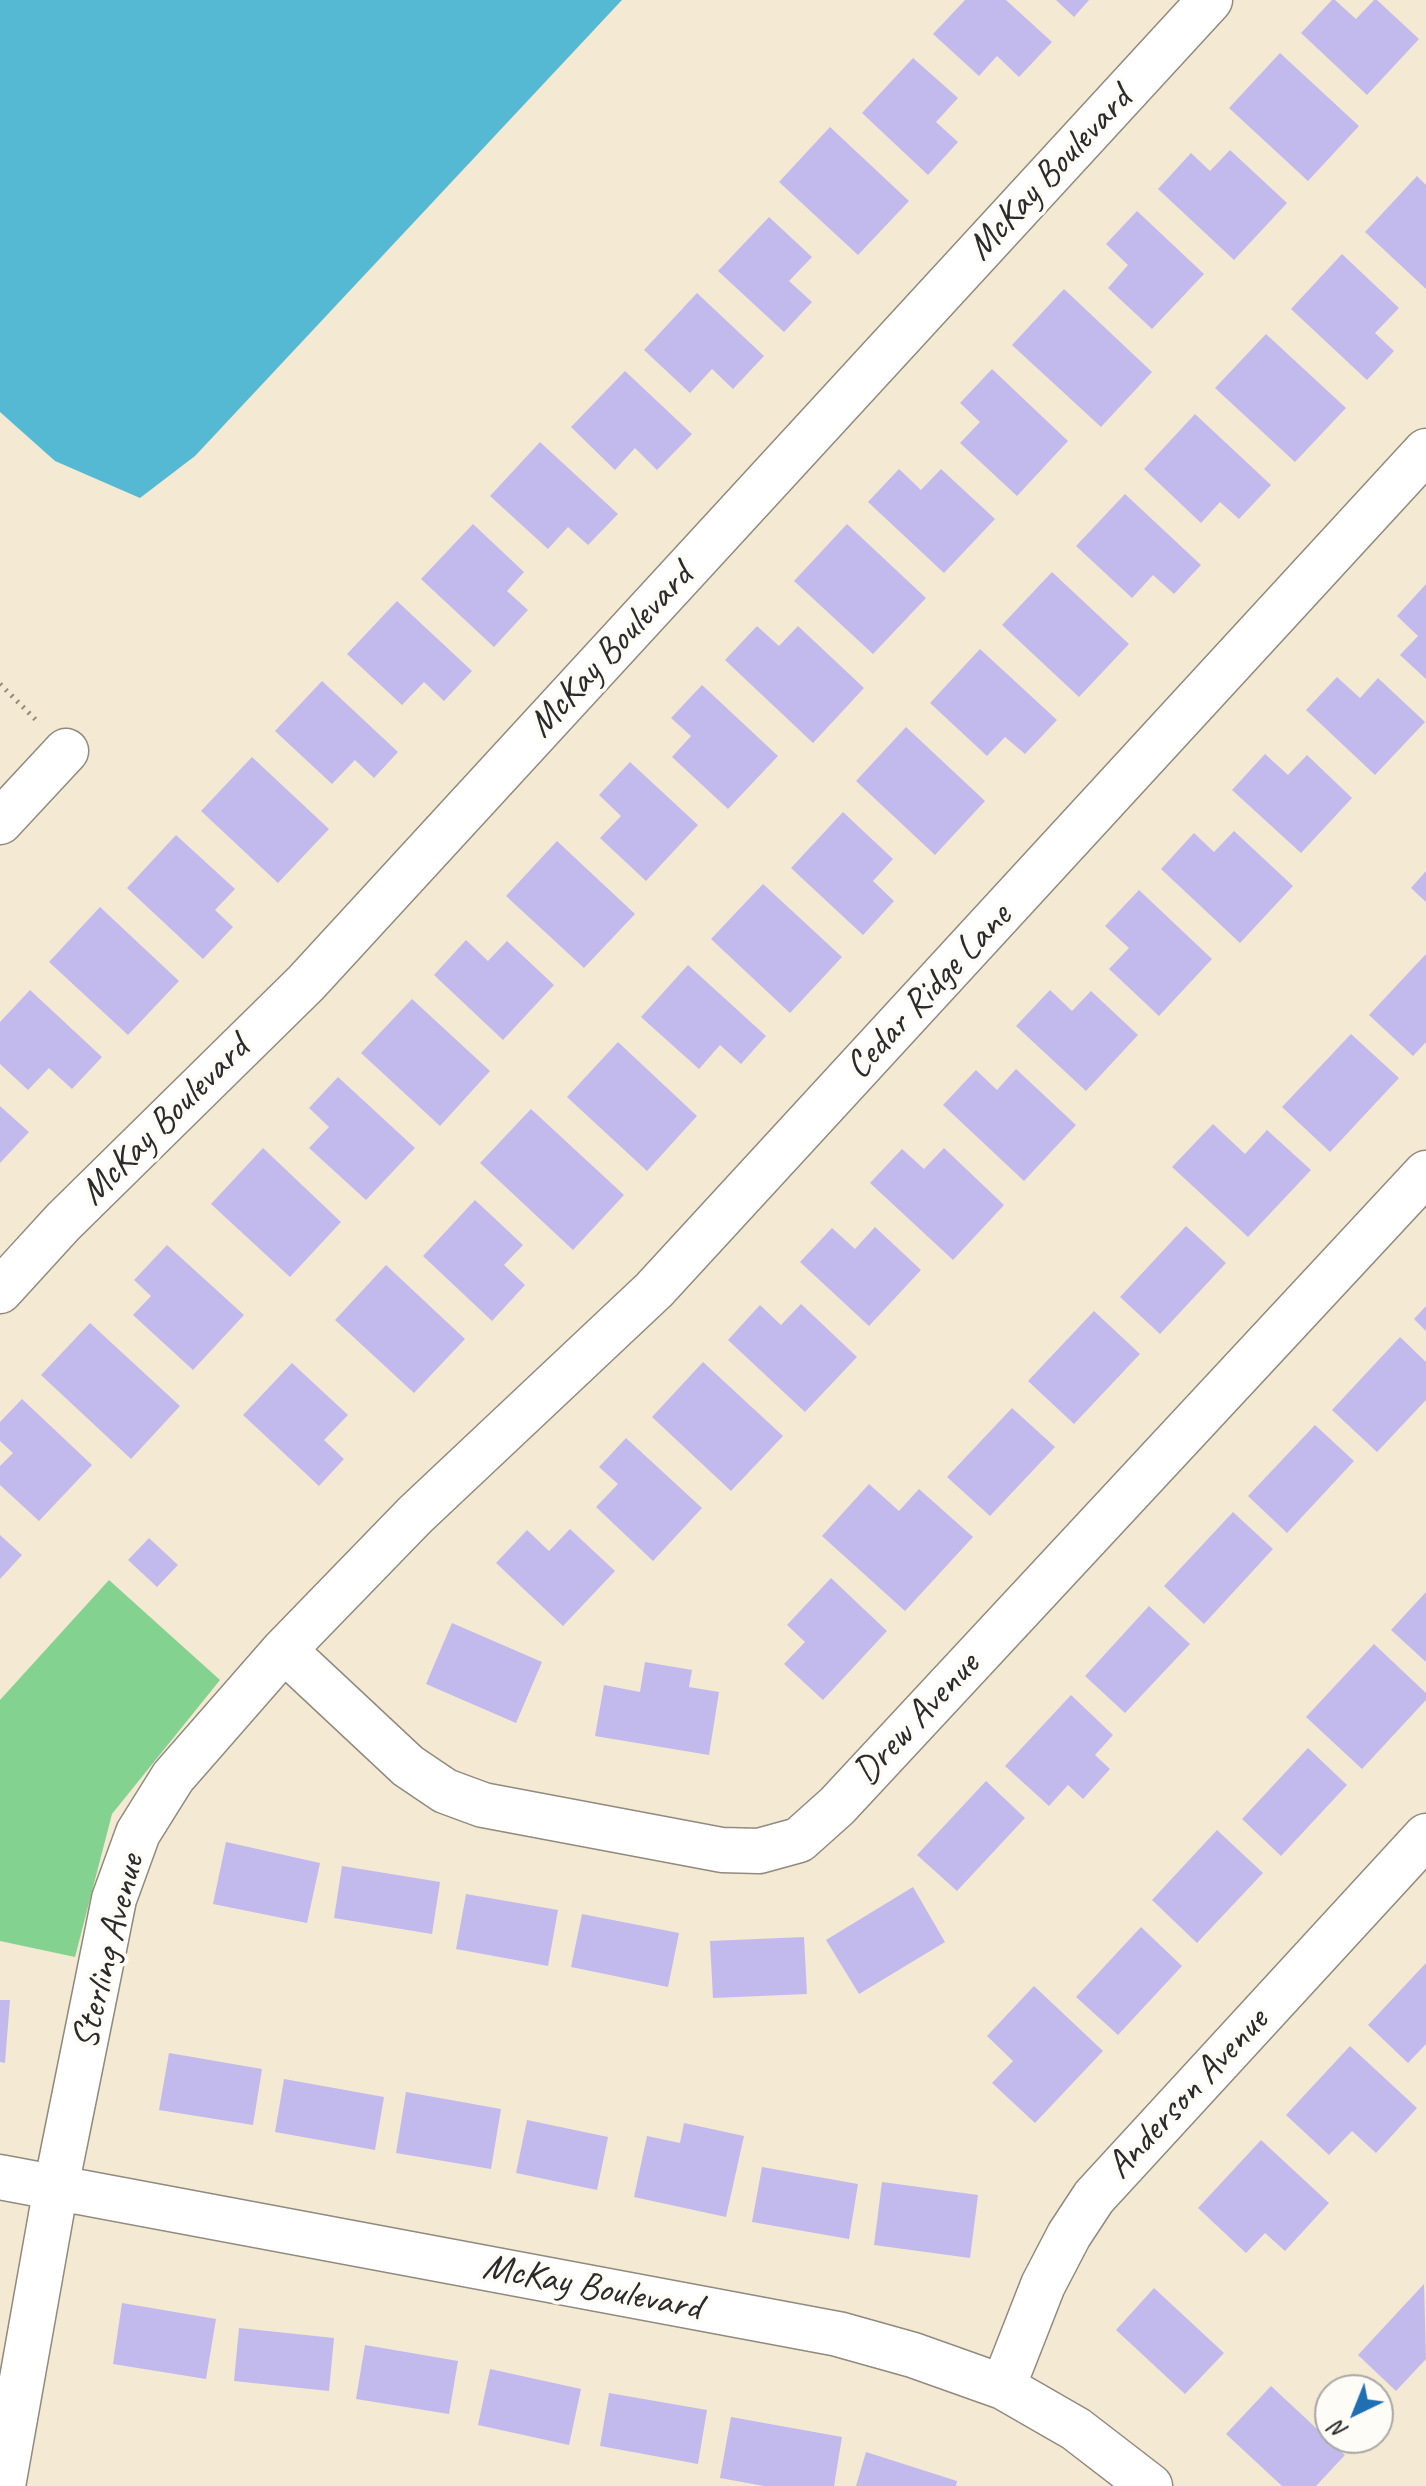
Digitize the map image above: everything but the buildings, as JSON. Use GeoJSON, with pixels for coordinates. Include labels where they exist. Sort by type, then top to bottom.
{"type":"FeatureCollection","features":[{"type":"Feature","properties":{"kind":"street","name":"McKay Boulevard"},"geometry":{"type":"LineString","coordinates":[[0,1291],[63,1222],[306,983],[1210,0]]}},
{"type":"Feature","properties":{"kind":"street","name":"Cedar Ridge Lane"},"geometry":{"type":"LineString","coordinates":[[415,1515],[654,1290],[1426,451]]}},
{"type":"Feature","properties":{"kind":"street"},"geometry":{"type":"LineString","coordinates":[[0,822],[66,751]]}},
{"type":"Feature","properties":{"kind":"street","name":"Drew Avenue"},"geometry":{"type":"LineString","coordinates":[[284,1650],[408,1766],[445,1791],[458,1796],[483,1805],[722,1850],[759,1851],[799,1840],[837,1806],[1426,1173]]}},
{"type":"Feature","properties":{"kind":"street","name":"Sterling Avenue"},"geometry":{"type":"LineString","coordinates":[[3,2486],[56,2187],[114,1899],[138,1833],[173,1777],[284,1650],[415,1515]]}},
{"type":"Feature","properties":{"kind":"street","name":"Anderson Avenue"},"geometry":{"type":"LineString","coordinates":[[1003,2387],[1043,2285],[1069,2235],[1094,2197],[1426,1836]]}},
{"type":"Feature","properties":{"kind":"street","name":"McKay Boulevard"},"geometry":{"type":"LineString","coordinates":[[0,2177],[838,2334],[913,2355],[1003,2387],[1076,2429],[1150,2486]]}},
{"type":"Feature","properties":{"kind":"path"},"geometry":{"type":"LineString","coordinates":[[0,684],[66,751]]}},
{"type":"Feature","properties":{"kind":"green space"},"geometry":{"type":"Polygon","coordinates":[[[109,1580],[220,1680],[112,1814],[75,1957],[0,1941],[0,1700],[109,1580]]]}},
{"type":"Feature","properties":{"kind":"water"},"geometry":{"type":"Polygon","coordinates":[[[0,0],[622,0],[195,456],[140,498],[55,461],[0,412],[0,0]]]}}]}
